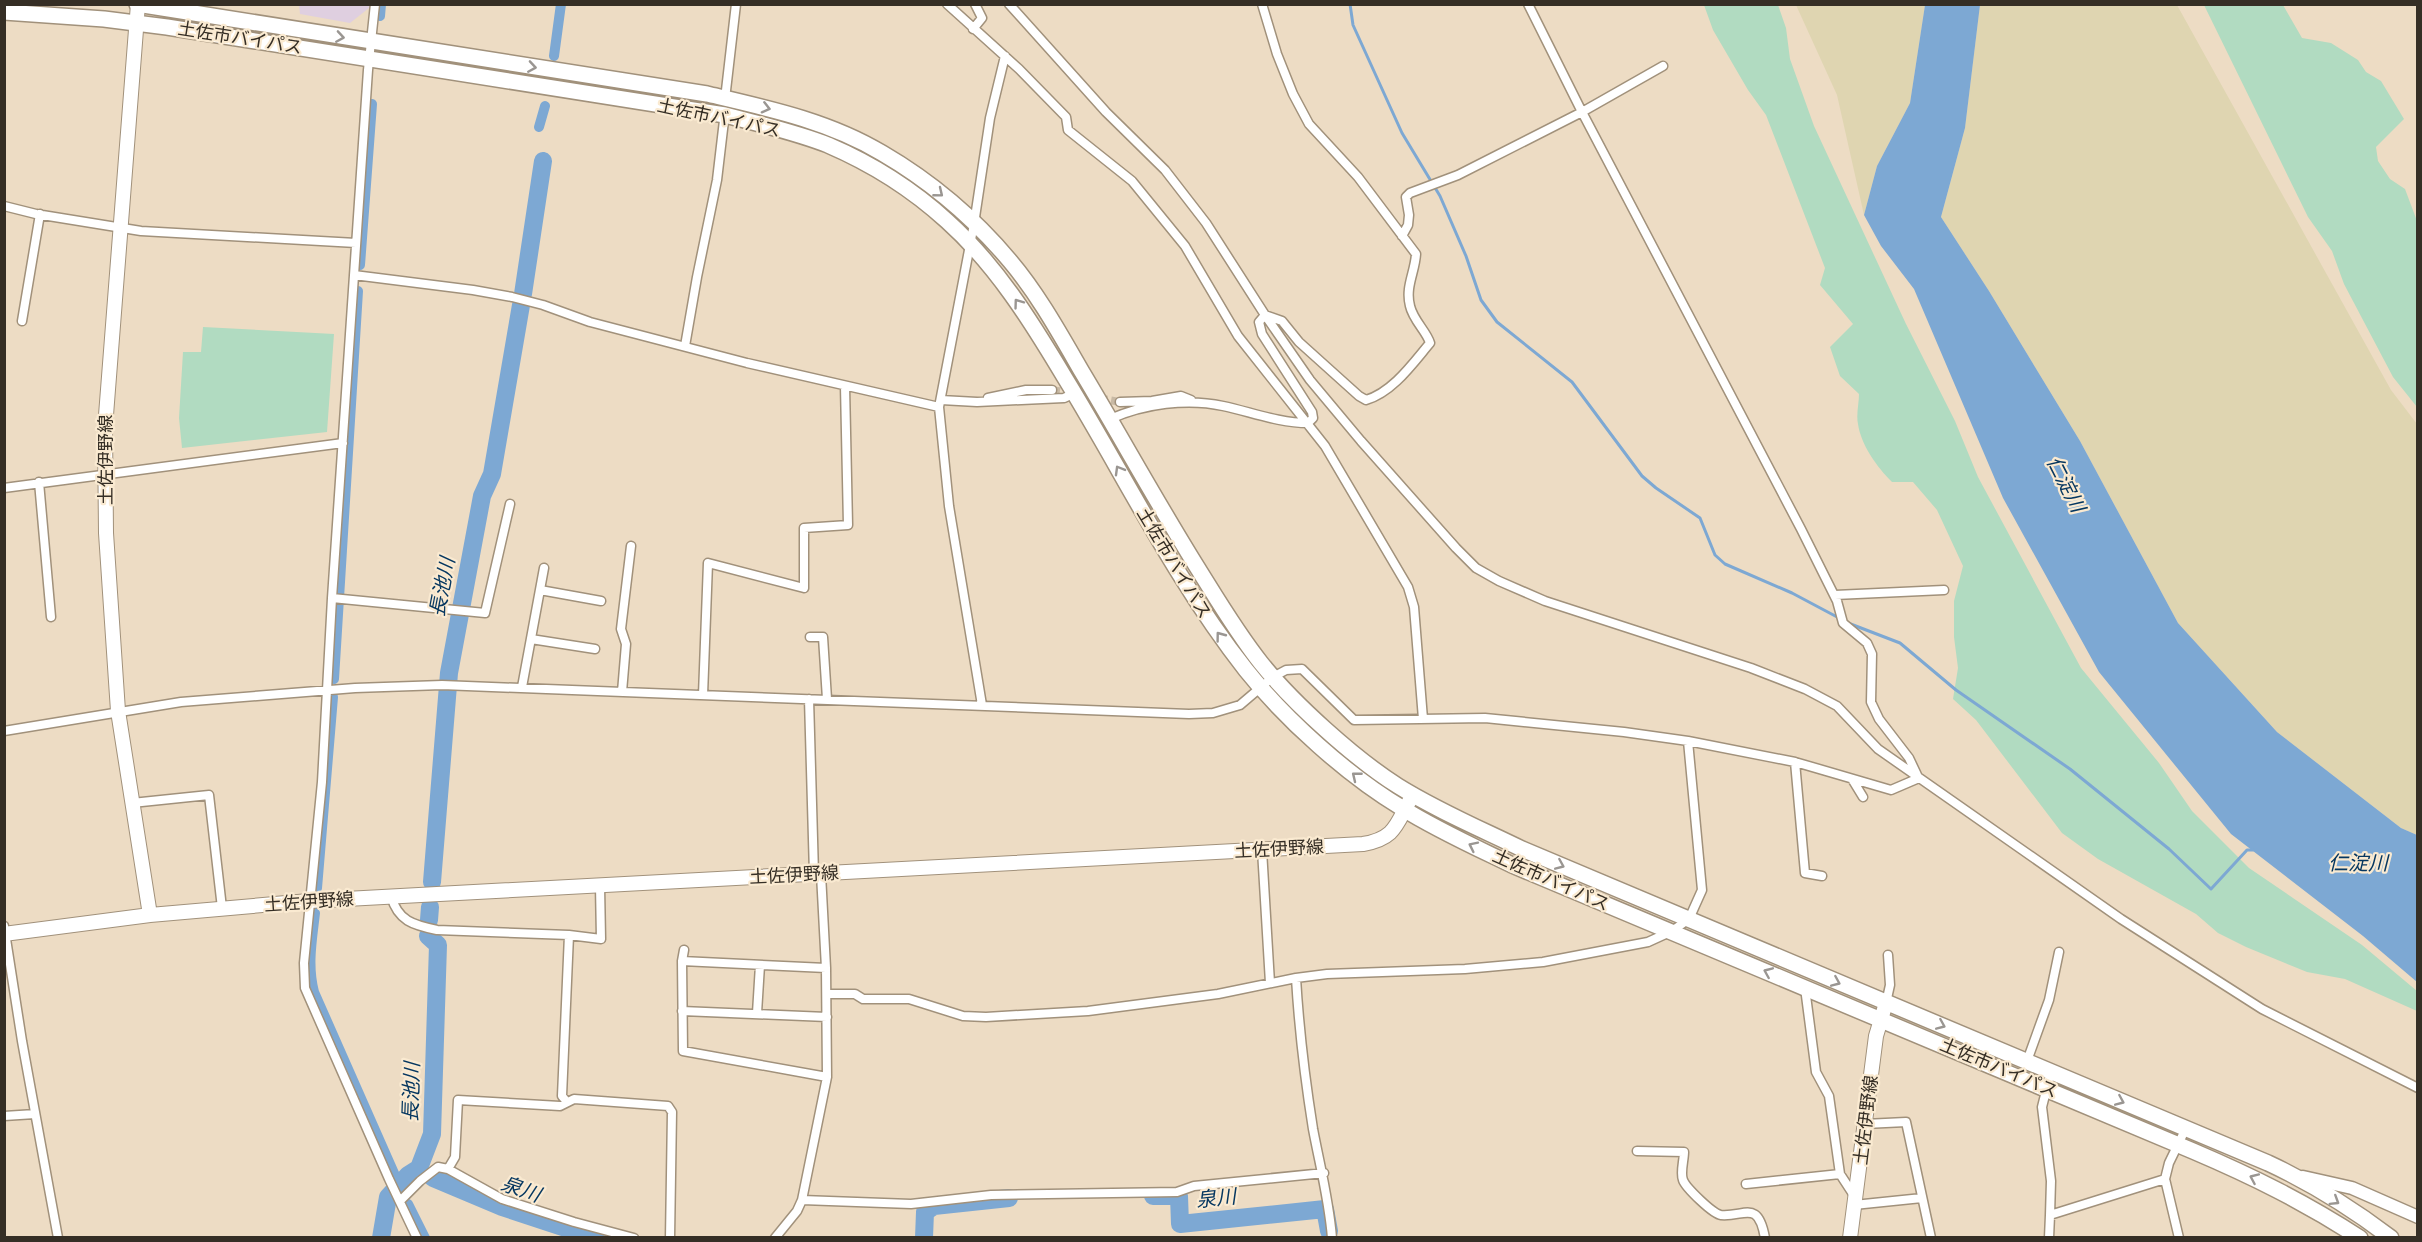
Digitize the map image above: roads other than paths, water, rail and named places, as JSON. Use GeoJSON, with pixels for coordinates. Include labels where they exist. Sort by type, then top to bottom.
{"type":"FeatureCollection","features":[{"type":"Feature","properties":{"kind":"highway","name":"土佐市バイパス"},"geometry":{"type":"LineString","coordinates":[[137,5],[725,98],[770,108],[831,128],[881,152],[922,179],[957,207],[1010,261],[1049,316],[1220,604],[1273,677],[1335,737],[1394,784],[1522,849],[2293,1175],[2391,1238]]}},
{"type":"Feature","properties":{"kind":"highway","name":"土佐市バイパス"},"geometry":{"type":"LineString","coordinates":[[4,12],[136,23],[725,115],[766,125],[828,145],[912,193],[946,220],[995,272],[1032,322],[1204,614],[1261,688],[1360,780],[1403,809],[1512,865],[2178,1144],[2307,1204],[2360,1238]]}},
{"type":"Feature","properties":{"kind":"main road","name":"土佐伊野線"},"geometry":{"type":"LineString","coordinates":[[137,5],[105,428],[106,533],[118,711],[150,915]]}},
{"type":"Feature","properties":{"kind":"main road","name":"土佐伊野線"},"geometry":{"type":"LineString","coordinates":[[5,932],[150,915],[309,901],[1262,850],[1378,841],[1390,833],[1413,795]]}},
{"type":"Feature","properties":{"kind":"main road","name":"土佐伊野線"},"geometry":{"type":"LineString","coordinates":[[1850,1238],[1876,1036],[1886,1004]]}},
{"type":"Feature","properties":{"kind":"main road"},"geometry":{"type":"LineString","coordinates":[[2293,1175],[2352,1188],[2418,1217]]}},
{"type":"Feature","properties":{"kind":"main road"},"geometry":{"type":"LineString","coordinates":[[2358,1215],[2357,1205],[2362,1199],[2371,1197]]}},
{"type":"Feature","properties":{"kind":"street"},"geometry":{"type":"LineString","coordinates":[[375,4],[356,243],[336,598],[327,690],[322,782],[304,963],[305,988],[417,1238]]}},
{"type":"Feature","properties":{"kind":"street"},"geometry":{"type":"LineString","coordinates":[[685,346],[696,277],[717,180],[736,4]]}},
{"type":"Feature","properties":{"kind":"street"},"geometry":{"type":"LineString","coordinates":[[947,4],[1005,56],[1066,117],[1068,130],[1132,181],[1185,246],[1238,336],[1325,446],[1408,587],[1414,607],[1423,719]]}},
{"type":"Feature","properties":{"kind":"street"},"geometry":{"type":"LineString","coordinates":[[973,29],[982,18],[975,4]]}},
{"type":"Feature","properties":{"kind":"street"},"geometry":{"type":"LineString","coordinates":[[1009,4],[1106,112],[1165,170],[1206,222],[1265,315],[1310,380],[1361,441],[1476,568],[1499,581],[1545,601],[1701,651],[1805,689],[1837,706],[1864,737],[1878,749],[2121,919],[2262,1009],[2418,1088]]}},
{"type":"Feature","properties":{"kind":"street"},"geometry":{"type":"LineString","coordinates":[[1262,4],[1277,54],[1293,94],[1309,124],[1358,177],[1416,254],[1408,287],[1410,305],[1418,326],[1429,338],[1430,343],[1402,376],[1373,398],[1366,400],[1299,342],[1282,321],[1265,315]]}},
{"type":"Feature","properties":{"kind":"street"},"geometry":{"type":"LineString","coordinates":[[1528,4],[1834,596],[1843,623],[1867,643],[1872,654],[1871,702],[1879,719],[1909,758],[1919,778]]}},
{"type":"Feature","properties":{"kind":"street"},"geometry":{"type":"LineString","coordinates":[[982,705],[949,507],[940,404],[974,224],[990,118],[1005,56]]}},
{"type":"Feature","properties":{"kind":"street"},"geometry":{"type":"LineString","coordinates":[[1402,236],[1408,225],[1406,197],[1410,193],[1458,175],[1582,112],[1663,66]]}},
{"type":"Feature","properties":{"kind":"street"},"geometry":{"type":"LineString","coordinates":[[4,206],[141,231],[356,243]]}},
{"type":"Feature","properties":{"kind":"street"},"geometry":{"type":"LineString","coordinates":[[22,321],[40,214]]}},
{"type":"Feature","properties":{"kind":"street"},"geometry":{"type":"LineString","coordinates":[[354,275],[512,297],[590,321],[685,346],[845,386],[940,404],[1064,398],[1074,393]]}},
{"type":"Feature","properties":{"kind":"street"},"geometry":{"type":"LineString","coordinates":[[1110,419],[1124,413],[1175,403],[1197,402],[1221,405],[1294,423],[1308,423],[1313,418],[1312,412],[1262,334],[1259,322],[1265,315]]}},
{"type":"Feature","properties":{"kind":"street"},"geometry":{"type":"LineString","coordinates":[[703,695],[708,563],[804,588],[804,528],[848,525],[845,386]]}},
{"type":"Feature","properties":{"kind":"street"},"geometry":{"type":"LineString","coordinates":[[976,402],[1000,394],[1026,390],[1052,390]]}},
{"type":"Feature","properties":{"kind":"street"},"geometry":{"type":"LineString","coordinates":[[1120,402],[1152,401],[1181,396],[1197,402]]}},
{"type":"Feature","properties":{"kind":"street"},"geometry":{"type":"LineString","coordinates":[[4,488],[344,443]]}},
{"type":"Feature","properties":{"kind":"street"},"geometry":{"type":"LineString","coordinates":[[39,482],[51,617]]}},
{"type":"Feature","properties":{"kind":"street"},"geometry":{"type":"LineString","coordinates":[[336,598],[485,613],[510,504]]}},
{"type":"Feature","properties":{"kind":"street"},"geometry":{"type":"LineString","coordinates":[[622,692],[626,644],[621,628],[631,546]]}},
{"type":"Feature","properties":{"kind":"street"},"geometry":{"type":"LineString","coordinates":[[522,687],[544,568]]}},
{"type":"Feature","properties":{"kind":"street"},"geometry":{"type":"LineString","coordinates":[[540,590],[601,601]]}},
{"type":"Feature","properties":{"kind":"street"},"geometry":{"type":"LineString","coordinates":[[1834,596],[1944,590]]}},
{"type":"Feature","properties":{"kind":"street"},"geometry":{"type":"LineString","coordinates":[[810,637],[822,637],[827,699]]}},
{"type":"Feature","properties":{"kind":"street"},"geometry":{"type":"LineString","coordinates":[[531,639],[595,649]]}},
{"type":"Feature","properties":{"kind":"street"},"geometry":{"type":"LineString","coordinates":[[4,731],[182,702],[327,690],[442,685],[1214,713],[1240,705],[1273,677],[1286,670],[1302,669],[1354,720],[1485,718],[1624,732],[1688,741],[1795,762],[1891,790],[1919,778]]}},
{"type":"Feature","properties":{"kind":"street"},"geometry":{"type":"LineString","coordinates":[[775,1238],[797,1211],[802,1200],[827,1077],[826,968],[818,874],[809,699]]}},
{"type":"Feature","properties":{"kind":"street"},"geometry":{"type":"LineString","coordinates":[[826,994],[855,994],[863,999],[909,999],[963,1016],[986,1017],[1088,1011],[1218,994],[1327,974],[1466,969],[1542,962],[1648,942],[1672,932],[1689,919],[1702,890],[1688,741]]}},
{"type":"Feature","properties":{"kind":"street"},"geometry":{"type":"LineString","coordinates":[[1795,762],[1805,873],[1822,876]]}},
{"type":"Feature","properties":{"kind":"street"},"geometry":{"type":"LineString","coordinates":[[1852,779],[1863,797]]}},
{"type":"Feature","properties":{"kind":"street"},"geometry":{"type":"LineString","coordinates":[[132,803],[209,795],[222,908]]}},
{"type":"Feature","properties":{"kind":"street"},"geometry":{"type":"LineString","coordinates":[[1262,850],[1270,983]]}},
{"type":"Feature","properties":{"kind":"street"},"geometry":{"type":"LineString","coordinates":[[391,896],[395,909],[403,918],[422,927],[437,930],[569,935],[601,939],[600,886]]}},
{"type":"Feature","properties":{"kind":"street"},"geometry":{"type":"LineString","coordinates":[[5,932],[58,1238]]}},
{"type":"Feature","properties":{"kind":"street"},"geometry":{"type":"LineString","coordinates":[[567,1102],[562,1096],[569,935]]}},
{"type":"Feature","properties":{"kind":"street"},"geometry":{"type":"LineString","coordinates":[[684,950],[682,962],[683,1051],[827,1077]]}},
{"type":"Feature","properties":{"kind":"street"},"geometry":{"type":"LineString","coordinates":[[2027,1061],[2049,999],[2059,952]]}},
{"type":"Feature","properties":{"kind":"street"},"geometry":{"type":"LineString","coordinates":[[1886,1004],[1890,985],[1888,955]]}},
{"type":"Feature","properties":{"kind":"street"},"geometry":{"type":"LineString","coordinates":[[682,962],[826,968]]}},
{"type":"Feature","properties":{"kind":"street"},"geometry":{"type":"LineString","coordinates":[[757,1013],[760,965]]}},
{"type":"Feature","properties":{"kind":"street"},"geometry":{"type":"LineString","coordinates":[[1296,978],[1307,1087],[1324,1173],[1332,1238]]}},
{"type":"Feature","properties":{"kind":"street"},"geometry":{"type":"LineString","coordinates":[[1805,987],[1816,1072],[1829,1096],[1840,1174],[1855,1201],[1922,1198]]}},
{"type":"Feature","properties":{"kind":"street"},"geometry":{"type":"LineString","coordinates":[[682,1011],[827,1017]]}},
{"type":"Feature","properties":{"kind":"street"},"geometry":{"type":"LineString","coordinates":[[2049,1238],[2050,1181],[2042,1107],[2051,1071]]}},
{"type":"Feature","properties":{"kind":"street"},"geometry":{"type":"LineString","coordinates":[[448,1169],[455,1156],[458,1100],[560,1106],[574,1099],[668,1106],[672,1112],[670,1238]]}},
{"type":"Feature","properties":{"kind":"street"},"geometry":{"type":"LineString","coordinates":[[4,1116],[35,1114]]}},
{"type":"Feature","properties":{"kind":"street"},"geometry":{"type":"LineString","coordinates":[[1865,1124],[1906,1122],[1931,1238]]}},
{"type":"Feature","properties":{"kind":"street"},"geometry":{"type":"LineString","coordinates":[[2179,1238],[2165,1179],[2169,1163],[2186,1128]]}},
{"type":"Feature","properties":{"kind":"street"},"geometry":{"type":"LineString","coordinates":[[1637,1151],[1684,1152],[1683,1179],[1690,1190],[1714,1213],[1722,1215],[1746,1211],[1756,1215],[1763,1226],[1765,1238]]}},
{"type":"Feature","properties":{"kind":"street"},"geometry":{"type":"LineString","coordinates":[[399,1199],[438,1167],[448,1169],[502,1199],[634,1238]]}},
{"type":"Feature","properties":{"kind":"street"},"geometry":{"type":"LineString","coordinates":[[802,1200],[911,1204],[991,1195],[1176,1192],[1194,1186],[1324,1173]]}},
{"type":"Feature","properties":{"kind":"street"},"geometry":{"type":"LineString","coordinates":[[1746,1184],[1840,1174]]}},
{"type":"Feature","properties":{"kind":"street"},"geometry":{"type":"LineString","coordinates":[[2050,1215],[2165,1179]]}},
{"type":"Feature","properties":{"kind":"water","name":"仁淀川"},"geometry":{"type":"Polygon","coordinates":[[[1925,5],[1980,5],[1965,128],[1941,217],[2080,441],[2178,623],[2277,732],[2401,828],[2417,835],[2417,982],[2363,936],[2231,834],[2099,672],[2003,498],[1914,289],[1881,246],[1864,215],[1877,166],[1910,103],[1925,5]]]}},
{"type":"Feature","properties":{"kind":"waterway"},"geometry":{"type":"LineString","coordinates":[[380,16],[381,4]]}},
{"type":"Feature","properties":{"kind":"waterway"},"geometry":{"type":"LineString","coordinates":[[554,56],[561,4]]}},
{"type":"Feature","properties":{"kind":"waterway"},"geometry":{"type":"LineString","coordinates":[[1350,4],[1353,25],[1402,133],[1440,196],[1466,256],[1481,300],[1497,322],[1572,382],[1642,476],[1700,518],[1715,555],[1725,564],[1792,593],[1839,618]]}},
{"type":"Feature","properties":{"kind":"waterway"},"geometry":{"type":"LineString","coordinates":[[360,265],[372,104]]}},
{"type":"Feature","properties":{"kind":"waterway"},"geometry":{"type":"LineString","coordinates":[[539,127],[545,106]]}},
{"type":"Feature","properties":{"kind":"waterway","name":"長池川"},"geometry":{"type":"LineString","coordinates":[[523,294],[543,161]]}},
{"type":"Feature","properties":{"kind":"waterway"},"geometry":{"type":"LineString","coordinates":[[334,679],[358,291]]}},
{"type":"Feature","properties":{"kind":"waterway","name":"長池川"},"geometry":{"type":"LineString","coordinates":[[432,882],[449,673],[482,496],[492,474],[521,305]]}},
{"type":"Feature","properties":{"kind":"waterway"},"geometry":{"type":"LineString","coordinates":[[1848,623],[1900,643],[1956,690],[2070,769],[2169,849],[2211,889],[2247,850],[2253,850]]}},
{"type":"Feature","properties":{"kind":"waterway"},"geometry":{"type":"LineString","coordinates":[[317,888],[333,697]]}},
{"type":"Feature","properties":{"kind":"waterway","name":"長池川"},"geometry":{"type":"LineString","coordinates":[[429,920],[430,907]]}},
{"type":"Feature","properties":{"kind":"waterway"},"geometry":{"type":"LineString","coordinates":[[315,913],[310,962],[314,992],[401,1189]]}},
{"type":"Feature","properties":{"kind":"waterway","name":"長池川"},"geometry":{"type":"LineString","coordinates":[[381,1238],[388,1197],[408,1175],[419,1168],[432,1134],[438,945],[428,936]]}},
{"type":"Feature","properties":{"kind":"waterway","name":"泉川"},"geometry":{"type":"LineString","coordinates":[[433,1178],[502,1207],[596,1238]]}},
{"type":"Feature","properties":{"kind":"waterway","name":"泉川"},"geometry":{"type":"LineString","coordinates":[[1153,1196],[1179,1196],[1180,1224],[1325,1209],[1329,1231]]}},
{"type":"Feature","properties":{"kind":"waterway","name":"泉川"},"geometry":{"type":"LineString","coordinates":[[924,1238],[925,1212],[934,1206],[1009,1198]]}},
{"type":"Feature","properties":{"kind":"waterway"},"geometry":{"type":"LineString","coordinates":[[408,1204],[425,1238]]}},
{"type":"Feature","properties":{"kind":"tunnel"},"geometry":{"type":"LineString","coordinates":[[1052,390],[1120,402]]}}]}
